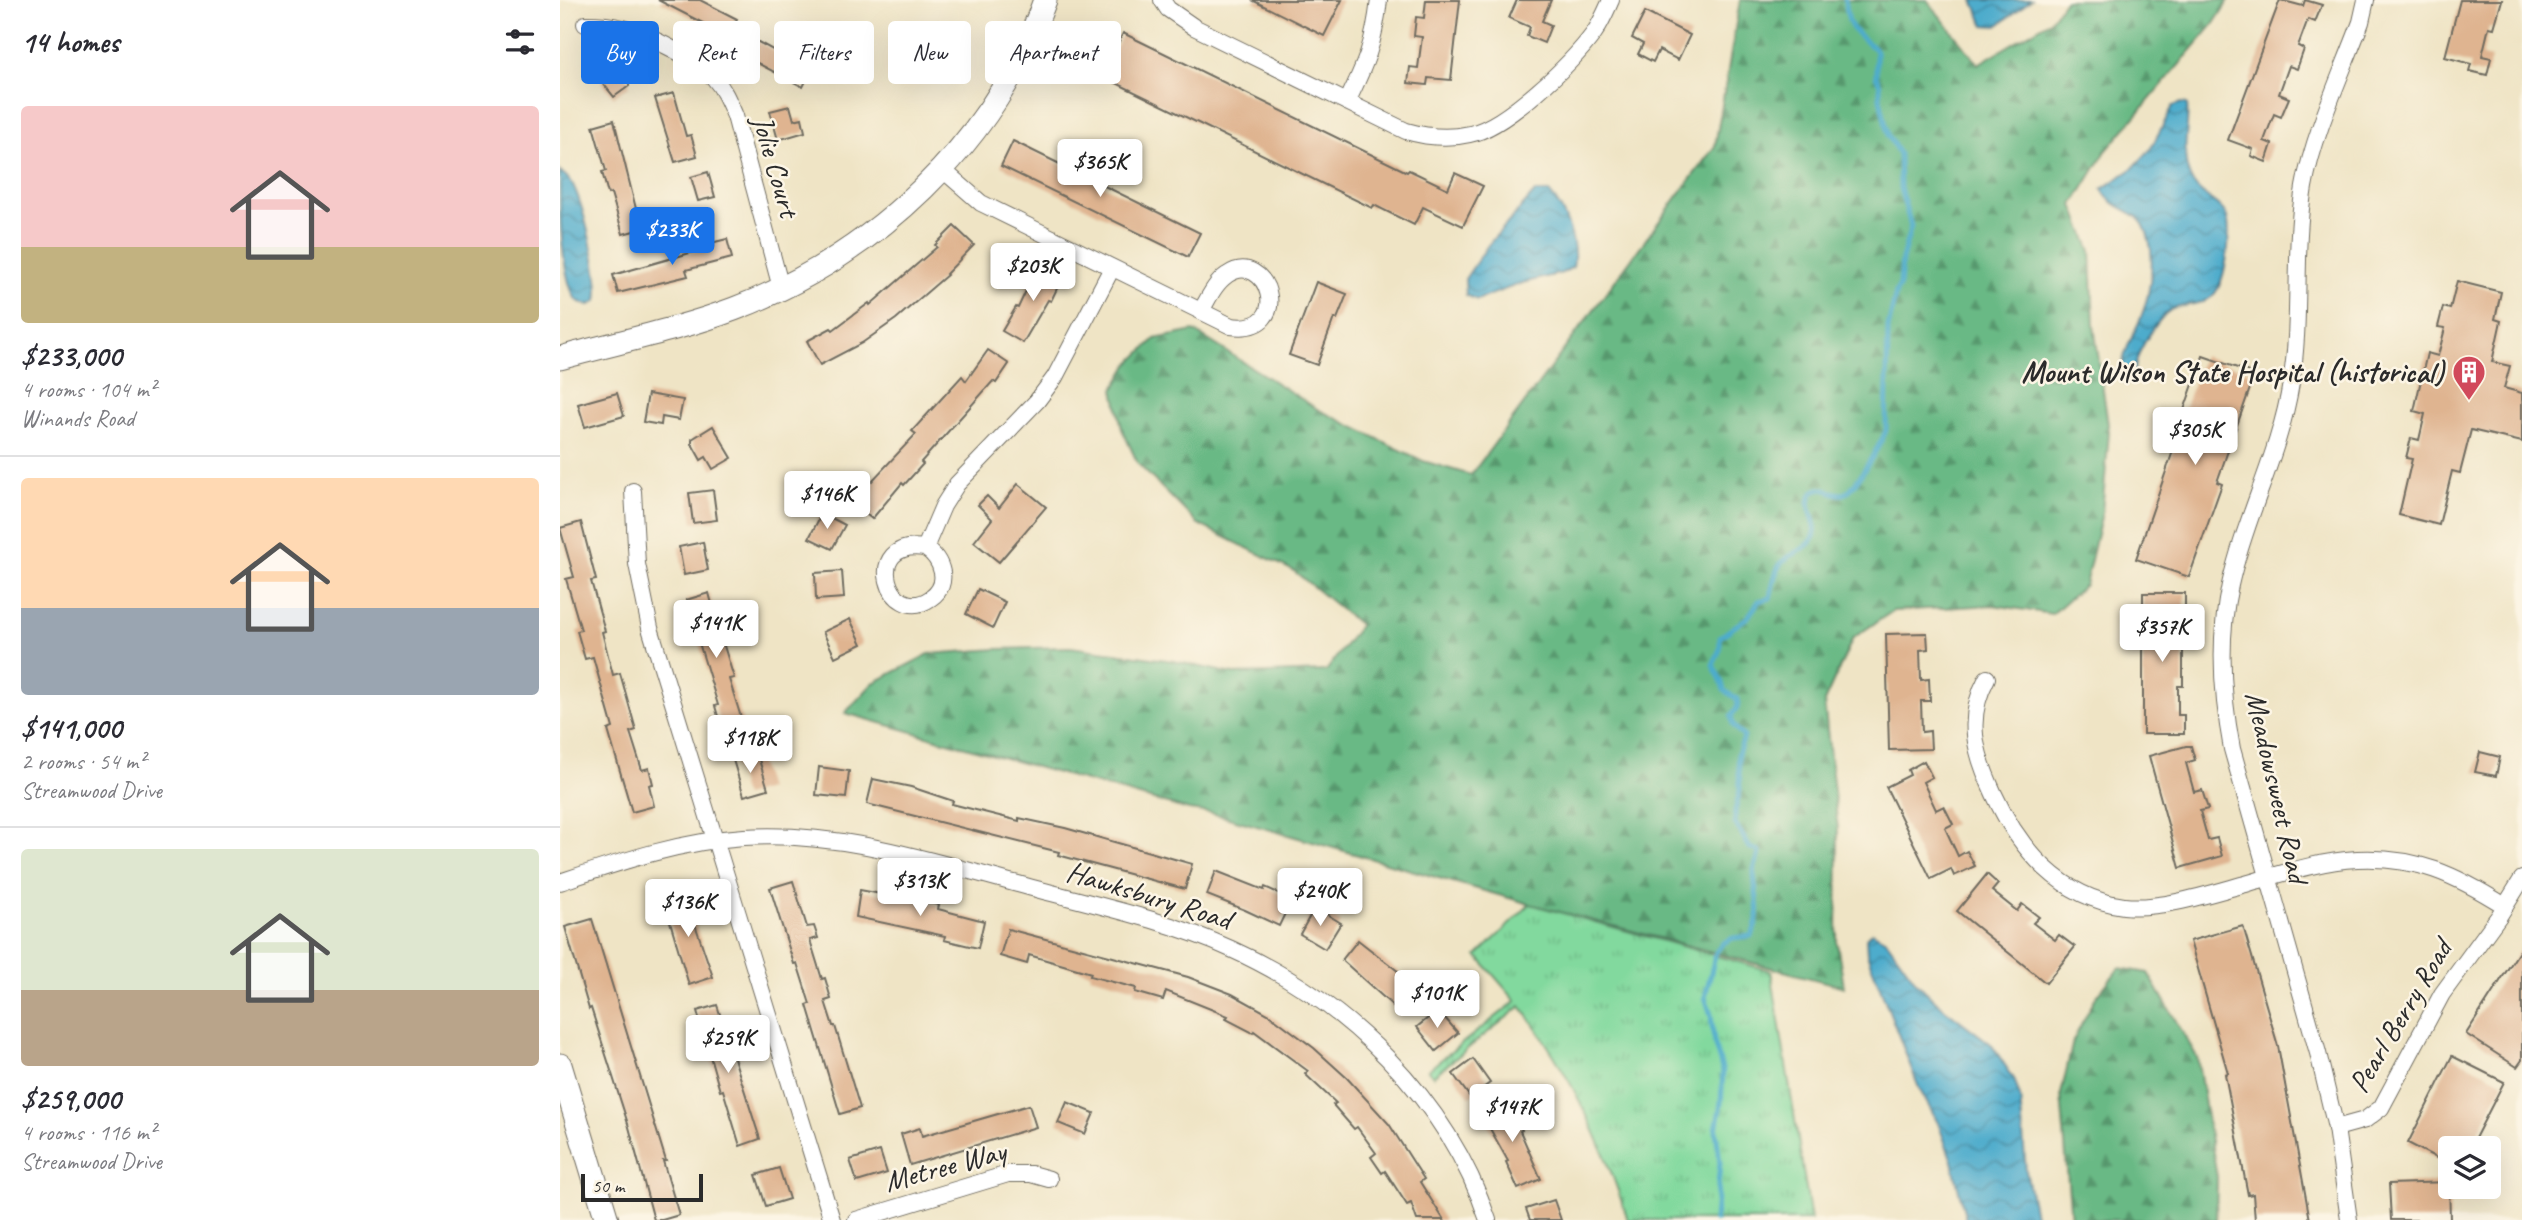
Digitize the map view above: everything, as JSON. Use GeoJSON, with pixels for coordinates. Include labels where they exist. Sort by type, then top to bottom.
{"type":"FeatureCollection","features":[{"type":"Feature","properties":{"kind":"street"},"geometry":{"type":"LineString","coordinates":[[560,358],[706,318],[781,288],[819,269],[859,244],[924,188],[982,119],[1023,50],[1045,0]]}},
{"type":"Feature","properties":{"kind":"street"},"geometry":{"type":"LineString","coordinates":[[1162,0],[1168,9],[1194,27],[1406,131],[1424,136],[1463,135],[1487,129],[1514,112],[1578,52],[1595,32],[1611,0]]}},
{"type":"Feature","properties":{"kind":"street"},"geometry":{"type":"LineString","coordinates":[[1347,102],[1370,53],[1375,37],[1379,0]]}},
{"type":"Feature","properties":{"kind":"street","name":"Meadowsweet Road"},"geometry":{"type":"LineString","coordinates":[[2349,1220],[2336,1128],[2318,1053],[2232,749],[2226,714],[2223,651],[2228,599],[2241,546],[2285,417],[2292,381],[2304,188],[2313,154],[2361,22],[2366,0]]}},
{"type":"Feature","properties":{"kind":"street","name":"Jolie Court"},"geometry":{"type":"LineString","coordinates":[[659,43],[699,64],[726,93],[781,288]]}},
{"type":"Feature","properties":{"kind":"street"},"geometry":{"type":"LineString","coordinates":[[942,169],[981,203],[1201,311]]}},
{"type":"Feature","properties":{"kind":"street"},"geometry":{"type":"LineString","coordinates":[[925,548],[943,506],[957,484],[1028,410],[1055,377],[1112,268]]}},
{"type":"Feature","properties":{"kind":"street"},"geometry":{"type":"LineString","coordinates":[[633,491],[638,564],[650,628],[832,1220]]}},
{"type":"Feature","properties":{"kind":"street"},"geometry":{"type":"LineString","coordinates":[[1987,678],[1974,711],[1975,731],[1987,778],[2018,837],[2054,877],[2074,891],[2096,900],[2126,906],[2160,904],[2197,897],[2319,864],[2356,859],[2413,862],[2450,874],[2505,906]]}},
{"type":"Feature","properties":{"kind":"street","name":"Hawksbury Road"},"geometry":{"type":"LineString","coordinates":[[560,881],[658,851],[715,840],[744,837],[822,839],[902,852],[1180,929],[1274,970],[1318,996],[1386,1055],[1440,1123],[1462,1160],[1488,1220]]}},
{"type":"Feature","properties":{"kind":"street","name":"Pearl Berry Road"},"geometry":{"type":"LineString","coordinates":[[2336,1128],[2365,1120],[2381,1108],[2442,994],[2522,879]]}},
{"type":"Feature","properties":{"kind":"street"},"geometry":{"type":"LineString","coordinates":[[560,1065],[607,1220]]}},
{"type":"Feature","properties":{"kind":"street","name":"Metree Way"},"geometry":{"type":"LineString","coordinates":[[856,1220],[999,1176],[1031,1174],[1049,1179]]}},
{"type":"Feature","properties":{"kind":"green space"},"geometry":{"type":"Polygon","coordinates":[[[1740,0],[1927,0],[1978,64],[2050,21],[2065,0],[2229,0],[2213,25],[2106,151],[2073,205],[2091,251],[2094,326],[2109,432],[2102,513],[2085,585],[2052,614],[1993,605],[1893,611],[1853,638],[1824,702],[1838,829],[1837,943],[1844,987],[1530,904],[845,713],[873,683],[929,654],[1070,647],[1174,661],[1233,674],[1326,671],[1360,625],[1294,571],[1198,524],[1138,464],[1122,429],[1114,389],[1128,365],[1155,339],[1194,331],[1319,410],[1423,461],[1471,475],[1715,146],[1740,0]]]}},
{"type":"Feature","properties":{"kind":"green space"},"geometry":{"type":"Polygon","coordinates":[[[1530,904],[1771,971],[1811,1220],[1628,1220],[1584,1108],[1521,1006],[1433,1076],[1428,1070],[1516,1001],[1477,956],[1530,904]]]}},
{"type":"Feature","properties":{"kind":"green space"},"geometry":{"type":"Polygon","coordinates":[[[2119,968],[2148,973],[2197,1057],[2217,1177],[2216,1220],[2071,1220],[2061,1094],[2073,1041],[2094,1000],[2119,968]]]}},
{"type":"Feature","properties":{"kind":"water"},"geometry":{"type":"Polygon","coordinates":[[[1973,0],[2031,0],[1997,26],[1984,25],[1973,0]]]}},
{"type":"Feature","properties":{"kind":"water"},"geometry":{"type":"Polygon","coordinates":[[[2187,104],[2185,154],[2189,174],[2197,188],[2221,208],[2227,217],[2229,235],[2224,272],[2216,292],[2210,298],[2170,311],[2158,322],[2141,349],[2128,384],[2122,382],[2122,365],[2147,297],[2152,259],[2148,234],[2143,224],[2111,201],[2102,189],[2132,169],[2150,150],[2173,106],[2187,104]]]}},
{"type":"Feature","properties":{"kind":"water"},"geometry":{"type":"Polygon","coordinates":[[[560,171],[571,181],[590,242],[598,291],[597,301],[590,305],[575,298],[566,271],[560,171]]]}},
{"type":"Feature","properties":{"kind":"water"},"geometry":{"type":"Polygon","coordinates":[[[1535,192],[1549,192],[1560,208],[1572,238],[1573,267],[1477,300],[1466,295],[1465,279],[1488,245],[1535,192]]]}},
{"type":"Feature","properties":{"kind":"water"},"geometry":{"type":"Polygon","coordinates":[[[1872,932],[1886,940],[1917,983],[1941,1006],[1991,1044],[2014,1079],[2020,1097],[2026,1171],[2036,1220],[1966,1220],[1952,1161],[1938,1123],[1919,1088],[1867,954],[1866,938],[1872,932]]]}},
{"type":"Feature","properties":{"kind":"building"},"geometry":{"type":"Polygon","coordinates":[[[658,0],[700,0],[737,19],[699,21],[658,0]]]}},
{"type":"Feature","properties":{"kind":"building"},"geometry":{"type":"Polygon","coordinates":[[[1252,0],[1342,0],[1324,36],[1252,0]]]}},
{"type":"Feature","properties":{"kind":"building"},"geometry":{"type":"Polygon","coordinates":[[[1426,0],[1460,0],[1451,80],[1428,78],[1427,85],[1408,83],[1410,67],[1418,68],[1422,37],[1414,36],[1416,17],[1424,18],[1426,0]]]}},
{"type":"Feature","properties":{"kind":"building"},"geometry":{"type":"Polygon","coordinates":[[[1517,0],[1551,0],[1542,21],[1551,25],[1544,43],[1527,36],[1530,27],[1509,18],[1517,0]]]}},
{"type":"Feature","properties":{"kind":"building"},"geometry":{"type":"Polygon","coordinates":[[[2280,0],[2303,6],[2305,0],[2322,5],[2315,22],[2308,19],[2298,46],[2304,49],[2297,69],[2289,66],[2279,94],[2289,98],[2281,117],[2274,114],[2264,141],[2272,144],[2266,162],[2251,156],[2253,149],[2228,140],[2280,0]]]}},
{"type":"Feature","properties":{"kind":"building"},"geometry":{"type":"Polygon","coordinates":[[[2460,0],[2502,0],[2494,28],[2489,27],[2482,56],[2491,58],[2487,75],[2469,71],[2471,64],[2445,57],[2460,0]]]}},
{"type":"Feature","properties":{"kind":"building"},"geometry":{"type":"Polygon","coordinates":[[[1645,12],[1690,35],[1678,60],[1659,50],[1653,62],[1638,54],[1643,44],[1632,38],[1645,12]]]}},
{"type":"Feature","properties":{"kind":"building"},"geometry":{"type":"Polygon","coordinates":[[[1123,33],[1407,172],[1409,170],[1448,189],[1455,173],[1483,186],[1463,226],[1423,207],[1414,225],[1374,205],[1372,208],[1118,84],[1121,84],[1123,33]]]}},
{"type":"Feature","properties":{"kind":"building"},"geometry":{"type":"Polygon","coordinates":[[[760,43],[774,51],[774,72],[760,64],[760,43]]]}},
{"type":"Feature","properties":{"kind":"building"},"geometry":{"type":"Polygon","coordinates":[[[603,84],[629,84],[629,86],[614,97],[603,84]]]}},
{"type":"Feature","properties":{"kind":"building"},"geometry":{"type":"Polygon","coordinates":[[[674,93],[686,136],[691,135],[697,156],[675,162],[655,98],[674,93]]]}},
{"type":"Feature","properties":{"kind":"building"},"geometry":{"type":"Polygon","coordinates":[[[790,106],[794,120],[802,118],[805,132],[778,140],[770,111],[790,106]]]}},
{"type":"Feature","properties":{"kind":"building"},"geometry":{"type":"Polygon","coordinates":[[[614,120],[641,229],[623,234],[611,193],[608,194],[602,172],[606,171],[593,126],[614,120]]]}},
{"type":"Feature","properties":{"kind":"building"},"geometry":{"type":"Polygon","coordinates":[[[1013,141],[1200,233],[1188,257],[1001,166],[1013,141]]]}},
{"type":"Feature","properties":{"kind":"building"},"geometry":{"type":"Polygon","coordinates":[[[708,172],[715,197],[698,201],[691,177],[708,172]]]}},
{"type":"Feature","properties":{"kind":"building"},"geometry":{"type":"Polygon","coordinates":[[[954,226],[974,245],[947,275],[896,319],[862,343],[820,365],[807,341],[831,328],[833,330],[869,303],[870,305],[937,247],[935,245],[954,226]]]}},
{"type":"Feature","properties":{"kind":"building"},"geometry":{"type":"Polygon","coordinates":[[[727,239],[732,258],[686,270],[688,276],[618,293],[613,275],[704,249],[703,245],[727,239]]]}},
{"type":"Feature","properties":{"kind":"building"},"geometry":{"type":"Polygon","coordinates":[[[1038,265],[1063,276],[1051,301],[1048,300],[1023,343],[1002,331],[1016,307],[1018,308],[1038,265]]]}},
{"type":"Feature","properties":{"kind":"building","name":"Mount Wilson State Hospital (historical)"},"geometry":{"type":"Polygon","coordinates":[[[2457,281],[2501,292],[2495,319],[2501,321],[2492,362],[2510,366],[2504,388],[2522,393],[2522,442],[2471,430],[2460,473],[2452,471],[2439,525],[2399,515],[2412,459],[2406,458],[2411,438],[2419,440],[2425,414],[2414,411],[2427,353],[2438,356],[2445,328],[2438,327],[2443,307],[2450,309],[2457,281]]]}},
{"type":"Feature","properties":{"kind":"building"},"geometry":{"type":"Polygon","coordinates":[[[1316,282],[1347,294],[1337,319],[1334,318],[1317,365],[1289,355],[1316,282]]]}},
{"type":"Feature","properties":{"kind":"building"},"geometry":{"type":"Polygon","coordinates":[[[988,350],[1009,364],[996,383],[993,381],[872,519],[853,503],[853,497],[868,480],[871,482],[916,434],[912,431],[962,376],[966,381],[988,350]]]}},
{"type":"Feature","properties":{"kind":"building"},"geometry":{"type":"Polygon","coordinates":[[[2203,356],[2255,374],[2217,482],[2222,484],[2189,577],[2136,559],[2203,356]]]}},
{"type":"Feature","properties":{"kind":"building"},"geometry":{"type":"Polygon","coordinates":[[[617,393],[624,416],[585,427],[578,404],[617,393]]]}},
{"type":"Feature","properties":{"kind":"building"},"geometry":{"type":"Polygon","coordinates":[[[648,394],[683,400],[679,420],[662,417],[661,425],[643,422],[648,394]]]}},
{"type":"Feature","properties":{"kind":"building"},"geometry":{"type":"Polygon","coordinates":[[[713,426],[732,458],[713,469],[706,457],[701,460],[692,439],[713,426]]]}},
{"type":"Feature","properties":{"kind":"building"},"geometry":{"type":"Polygon","coordinates":[[[1018,484],[1046,507],[999,562],[974,542],[992,519],[978,505],[987,496],[999,508],[1018,484]]]}},
{"type":"Feature","properties":{"kind":"building"},"geometry":{"type":"Polygon","coordinates":[[[713,490],[717,520],[693,523],[689,493],[713,490]]]}},
{"type":"Feature","properties":{"kind":"building"},"geometry":{"type":"Polygon","coordinates":[[[822,513],[845,525],[832,549],[809,538],[822,513]]]}},
{"type":"Feature","properties":{"kind":"building"},"geometry":{"type":"Polygon","coordinates":[[[581,522],[596,580],[591,581],[605,631],[602,632],[613,675],[620,673],[636,730],[630,732],[642,770],[649,768],[653,784],[649,785],[654,806],[632,812],[608,730],[613,728],[593,657],[585,659],[577,631],[581,630],[566,579],[574,577],[560,528],[581,522]]]}},
{"type":"Feature","properties":{"kind":"building"},"geometry":{"type":"Polygon","coordinates":[[[703,542],[708,570],[684,575],[679,547],[703,542]]]}},
{"type":"Feature","properties":{"kind":"building"},"geometry":{"type":"Polygon","coordinates":[[[842,571],[844,598],[816,600],[815,573],[842,571]]]}},
{"type":"Feature","properties":{"kind":"building"},"geometry":{"type":"Polygon","coordinates":[[[978,589],[1005,602],[993,628],[966,614],[978,589]]]}},
{"type":"Feature","properties":{"kind":"building"},"geometry":{"type":"Polygon","coordinates":[[[709,593],[714,611],[725,607],[731,626],[719,630],[734,678],[729,679],[745,730],[724,737],[715,706],[718,705],[686,600],[709,593]]]}},
{"type":"Feature","properties":{"kind":"building"},"geometry":{"type":"Polygon","coordinates":[[[2143,593],[2185,593],[2185,610],[2176,610],[2175,641],[2183,641],[2183,686],[2178,686],[2178,715],[2184,715],[2184,734],[2143,734],[2143,593]]]}},
{"type":"Feature","properties":{"kind":"building"},"geometry":{"type":"Polygon","coordinates":[[[850,619],[862,644],[835,657],[823,632],[850,619]]]}},
{"type":"Feature","properties":{"kind":"building"},"geometry":{"type":"Polygon","coordinates":[[[1927,633],[1928,649],[1920,650],[1921,680],[1929,679],[1930,701],[1921,701],[1922,732],[1930,731],[1931,749],[1889,750],[1886,634],[1927,633]]]}},
{"type":"Feature","properties":{"kind":"building"},"geometry":{"type":"Polygon","coordinates":[[[2191,746],[2195,760],[2186,763],[2194,792],[2202,790],[2208,809],[2200,811],[2208,840],[2217,838],[2222,856],[2180,868],[2149,756],[2191,746]]]}},
{"type":"Feature","properties":{"kind":"building"},"geometry":{"type":"Polygon","coordinates":[[[2480,752],[2500,757],[2496,776],[2475,772],[2480,752]]]}},
{"type":"Feature","properties":{"kind":"building"},"geometry":{"type":"Polygon","coordinates":[[[757,753],[768,789],[744,796],[733,760],[757,753]]]}},
{"type":"Feature","properties":{"kind":"building"},"geometry":{"type":"Polygon","coordinates":[[[1924,761],[1932,777],[1923,782],[1936,810],[1944,806],[1953,824],[1945,828],[1958,856],[1967,851],[1975,866],[1954,876],[1951,869],[1931,879],[1886,787],[1910,775],[1908,770],[1924,761]]]}},
{"type":"Feature","properties":{"kind":"building"},"geometry":{"type":"Polygon","coordinates":[[[819,767],[849,771],[846,798],[816,795],[819,767]]]}},
{"type":"Feature","properties":{"kind":"building"},"geometry":{"type":"Polygon","coordinates":[[[873,779],[911,787],[953,801],[952,804],[1019,821],[1019,818],[1065,828],[1192,864],[1185,889],[1058,855],[1059,852],[867,804],[873,779]]]}},
{"type":"Feature","properties":{"kind":"building"},"geometry":{"type":"Polygon","coordinates":[[[1216,871],[1292,899],[1279,926],[1207,895],[1216,871]]]}},
{"type":"Feature","properties":{"kind":"building"},"geometry":{"type":"Polygon","coordinates":[[[1987,874],[1998,884],[1992,891],[2017,911],[2022,904],[2039,917],[2033,923],[2055,940],[2059,935],[2075,947],[2046,983],[1957,911],[1987,874]]]}},
{"type":"Feature","properties":{"kind":"building"},"geometry":{"type":"Polygon","coordinates":[[[793,881],[807,927],[814,926],[818,938],[810,940],[831,999],[825,1001],[860,1108],[840,1114],[807,1005],[810,1004],[770,888],[793,881]]]}},
{"type":"Feature","properties":{"kind":"building"},"geometry":{"type":"Polygon","coordinates":[[[860,890],[939,905],[938,909],[984,921],[978,948],[944,940],[945,936],[856,917],[860,890]]]}},
{"type":"Feature","properties":{"kind":"building"},"geometry":{"type":"Polygon","coordinates":[[[684,892],[713,977],[689,985],[663,898],[684,892]]]}},
{"type":"Feature","properties":{"kind":"building"},"geometry":{"type":"Polygon","coordinates":[[[1315,907],[1341,923],[1325,949],[1300,934],[1315,907]]]}},
{"type":"Feature","properties":{"kind":"building"},"geometry":{"type":"Polygon","coordinates":[[[592,919],[666,1161],[663,1161],[679,1215],[662,1220],[654,1220],[629,1127],[591,1008],[589,1009],[565,927],[592,919]]]}},
{"type":"Feature","properties":{"kind":"building"},"geometry":{"type":"Polygon","coordinates":[[[2243,926],[2278,1046],[2310,1220],[2255,1220],[2253,1194],[2248,1195],[2225,1074],[2228,1073],[2190,941],[2243,926]]]}},
{"type":"Feature","properties":{"kind":"building"},"geometry":{"type":"Polygon","coordinates":[[[1008,929],[1188,977],[1232,994],[1270,1015],[1314,1048],[1347,1078],[1389,1124],[1424,1179],[1420,1182],[1444,1220],[1417,1220],[1411,1203],[1407,1205],[1385,1171],[1382,1173],[1371,1157],[1376,1153],[1357,1127],[1354,1129],[1333,1105],[1336,1103],[1305,1074],[1308,1071],[1254,1031],[1253,1033],[1226,1019],[1228,1016],[1166,991],[1163,1000],[1135,992],[1136,988],[1029,955],[1027,964],[1000,956],[1008,929]]]}},
{"type":"Feature","properties":{"kind":"building"},"geometry":{"type":"Polygon","coordinates":[[[1358,940],[1422,994],[1402,1014],[1342,960],[1358,940]]]}},
{"type":"Feature","properties":{"kind":"building"},"geometry":{"type":"Polygon","coordinates":[[[2522,947],[2522,1060],[2517,1067],[2466,1034],[2522,947]]]}},
{"type":"Feature","properties":{"kind":"building"},"geometry":{"type":"Polygon","coordinates":[[[717,1005],[760,1139],[740,1146],[723,1090],[720,1091],[697,1011],[717,1005]]]}},
{"type":"Feature","properties":{"kind":"building"},"geometry":{"type":"Polygon","coordinates":[[[1438,1010],[1458,1033],[1436,1051],[1417,1027],[1438,1010]]]}},
{"type":"Feature","properties":{"kind":"building"},"geometry":{"type":"Polygon","coordinates":[[[2452,1056],[2504,1082],[2476,1136],[2438,1136],[2438,1159],[2408,1143],[2452,1056]]]}},
{"type":"Feature","properties":{"kind":"building"},"geometry":{"type":"Polygon","coordinates":[[[1473,1059],[1490,1083],[1470,1097],[1453,1074],[1473,1059]]]}},
{"type":"Feature","properties":{"kind":"building"},"geometry":{"type":"Polygon","coordinates":[[[1506,1100],[1522,1130],[1520,1131],[1541,1179],[1518,1189],[1506,1162],[1508,1161],[1482,1114],[1506,1100]]]}},
{"type":"Feature","properties":{"kind":"building"},"geometry":{"type":"Polygon","coordinates":[[[1067,1102],[1094,1113],[1085,1134],[1058,1123],[1067,1102]]]}},
{"type":"Feature","properties":{"kind":"building"},"geometry":{"type":"Polygon","coordinates":[[[1029,1105],[1036,1127],[910,1165],[901,1134],[920,1128],[922,1136],[1029,1105]]]}},
{"type":"Feature","properties":{"kind":"building"},"geometry":{"type":"Polygon","coordinates":[[[880,1151],[887,1173],[857,1182],[850,1160],[880,1151]]]}},
{"type":"Feature","properties":{"kind":"building"},"geometry":{"type":"Polygon","coordinates":[[[779,1168],[789,1199],[766,1206],[756,1175],[779,1168]]]}},
{"type":"Feature","properties":{"kind":"building"},"geometry":{"type":"Polygon","coordinates":[[[2438,1182],[2438,1199],[2449,1199],[2450,1220],[2391,1220],[2389,1184],[2438,1182]]]}},
{"type":"Feature","properties":{"kind":"building"},"geometry":{"type":"Polygon","coordinates":[[[1554,1200],[1561,1220],[1530,1220],[1526,1209],[1554,1200]]]}},
{"type":"Feature","properties":{"kind":"waterway"},"geometry":{"type":"LineString","coordinates":[[1715,1220],[1720,1163],[1716,1130],[1723,1072],[1705,997],[1716,952],[1723,943],[1733,938],[1751,936],[1755,928],[1757,905],[1754,873],[1759,851],[1750,848],[1735,823],[1740,790],[1738,754],[1744,737],[1733,725],[1731,716],[1738,706],[1737,699],[1724,690],[1713,665],[1720,649],[1720,637],[1748,617],[1759,601],[1770,598],[1779,566],[1812,540],[1815,534],[1809,505],[1812,494],[1820,489],[1837,494],[1846,493],[1862,474],[1884,435],[1888,328],[1900,285],[1902,259],[1911,226],[1900,188],[1899,154],[1888,135],[1880,98],[1880,85],[1876,76],[1876,51],[1852,28],[1845,0]]}},
{"type":"Feature","properties":{"kind":"place","name":"Mount Wilson State Hospital (historical)"},"geometry":{"type":"Point","coordinates":[2469,402]}}]}
